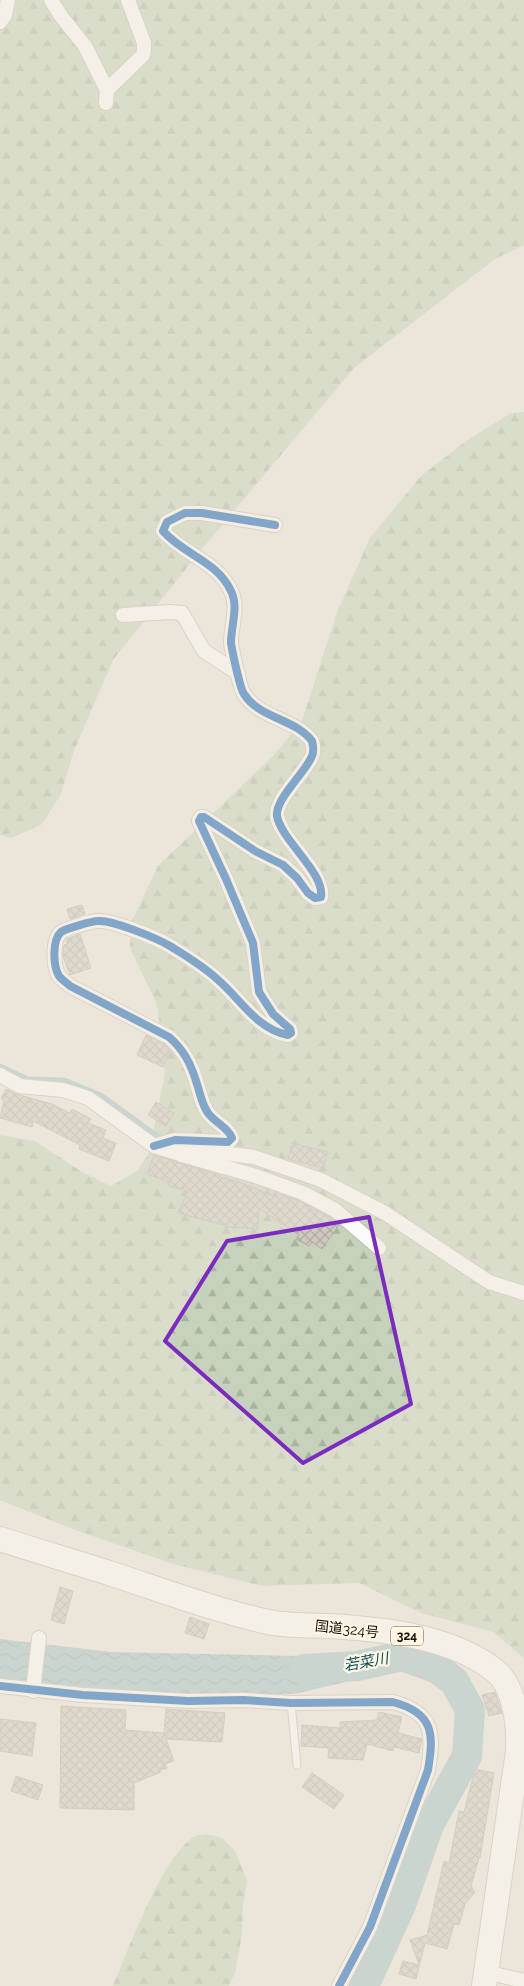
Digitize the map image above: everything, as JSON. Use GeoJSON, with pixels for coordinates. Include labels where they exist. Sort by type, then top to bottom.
{"type":"FeatureCollection","features":[{"type":"Feature","properties":{"kind":"highway","name":"国道324号"},"geometry":{"type":"LineString","coordinates":[[0,1539],[214,1608],[270,1622],[338,1626],[439,1642],[475,1657],[497,1672],[509,1693],[517,1717],[518,1751],[485,1979]]}},
{"type":"Feature","properties":{"kind":"street"},"geometry":{"type":"LineString","coordinates":[[0,22],[5,15],[8,0]]}},
{"type":"Feature","properties":{"kind":"street"},"geometry":{"type":"LineString","coordinates":[[52,0],[61,16],[85,46],[107,96],[143,55],[144,43],[128,0]]}},
{"type":"Feature","properties":{"kind":"street"},"geometry":{"type":"LineString","coordinates":[[154,1146],[175,1140],[228,1142],[232,1138],[231,1134],[208,1113],[189,1061],[181,1048],[169,1037],[70,986],[59,976],[55,963],[57,938],[62,931],[98,921],[150,936],[186,957],[218,980],[267,1026],[278,1033],[288,1035],[290,1033],[290,1029],[273,1014],[259,992],[252,943],[226,878],[199,821],[204,817],[255,851],[283,866],[297,878],[308,893],[315,898],[321,897],[322,891],[313,873],[281,828],[276,814],[281,802],[313,755],[312,741],[286,722],[258,710],[243,693],[231,644],[236,604],[231,590],[218,570],[173,542],[163,531],[167,522],[185,513],[202,513],[275,525]]}},
{"type":"Feature","properties":{"kind":"street"},"geometry":{"type":"LineString","coordinates":[[123,615],[170,612],[182,614],[204,651],[238,672]]}},
{"type":"Feature","properties":{"kind":"street"},"geometry":{"type":"LineString","coordinates":[[0,1075],[20,1086],[63,1090],[88,1098],[154,1146],[190,1159],[256,1176],[303,1194],[335,1210],[379,1248]]}},
{"type":"Feature","properties":{"kind":"street"},"geometry":{"type":"LineString","coordinates":[[177,1153],[207,1151],[254,1157],[321,1180],[385,1214],[489,1282],[524,1293]]}},
{"type":"Feature","properties":{"kind":"street"},"geometry":{"type":"LineString","coordinates":[[34,1687],[39,1638]]}},
{"type":"Feature","properties":{"kind":"street"},"geometry":{"type":"LineString","coordinates":[[0,1686],[34,1687],[188,1701],[393,1702],[409,1706],[421,1716],[430,1729],[432,1744],[428,1770],[370,1927],[339,1986]]}},
{"type":"Feature","properties":{"kind":"street"},"geometry":{"type":"LineString","coordinates":[[485,1979],[524,1981]]}},
{"type":"Feature","properties":{"kind":"lane"},"geometry":{"type":"LineString","coordinates":[[291,1703],[297,1765]]}},
{"type":"Feature","properties":{"kind":"highlighted area"},"geometry":{"type":"Polygon","coordinates":[[[369,1217],[411,1404],[303,1463],[165,1341],[227,1241],[369,1217]]]}},
{"type":"Feature","properties":{"kind":"green space"},"geometry":{"type":"Polygon","coordinates":[[[0,0],[524,0],[524,245],[495,259],[354,368],[202,549],[113,660],[74,751],[60,796],[41,825],[11,838],[0,835],[0,0]]]}},
{"type":"Feature","properties":{"kind":"green space"},"geometry":{"type":"Polygon","coordinates":[[[524,412],[524,1658],[493,1632],[421,1613],[359,1583],[262,1586],[173,1564],[78,1531],[0,1500],[0,1135],[35,1141],[79,1170],[111,1186],[137,1171],[149,1153],[165,1073],[157,1004],[130,948],[131,923],[158,866],[273,756],[302,721],[337,612],[370,538],[421,476],[466,441],[511,413],[524,412]]]}},
{"type":"Feature","properties":{"kind":"green space"},"geometry":{"type":"Polygon","coordinates":[[[206,1834],[222,1838],[235,1851],[247,1881],[243,1905],[242,1934],[235,1973],[229,1986],[113,1986],[147,1906],[169,1865],[180,1849],[192,1838],[206,1834]]]}},
{"type":"Feature","properties":{"kind":"water"},"geometry":{"type":"Polygon","coordinates":[[[0,1639],[111,1652],[344,1657],[346,1682],[294,1694],[170,1695],[0,1680],[0,1639]]]}},
{"type":"Feature","properties":{"kind":"building"},"geometry":{"type":"Polygon","coordinates":[[[82,905],[85,914],[70,919],[67,909],[82,905]]]}},
{"type":"Feature","properties":{"kind":"building"},"geometry":{"type":"Polygon","coordinates":[[[80,934],[91,968],[70,975],[63,956],[64,945],[67,944],[67,939],[80,934]]]}},
{"type":"Feature","properties":{"kind":"building"},"geometry":{"type":"Polygon","coordinates":[[[146,1035],[164,1044],[170,1050],[163,1067],[137,1055],[146,1035]]]}},
{"type":"Feature","properties":{"kind":"building"},"geometry":{"type":"Polygon","coordinates":[[[6,1089],[16,1094],[52,1104],[70,1113],[72,1109],[91,1119],[88,1123],[106,1130],[103,1138],[116,1143],[109,1161],[79,1149],[80,1145],[33,1121],[32,1127],[0,1118],[4,1100],[1,1098],[6,1089]]]}},
{"type":"Feature","properties":{"kind":"building"},"geometry":{"type":"Polygon","coordinates":[[[156,1102],[174,1113],[166,1126],[148,1115],[156,1102]]]}},
{"type":"Feature","properties":{"kind":"building"},"geometry":{"type":"Polygon","coordinates":[[[292,1143],[328,1152],[323,1168],[288,1159],[292,1143]]]}},
{"type":"Feature","properties":{"kind":"building"},"geometry":{"type":"Polygon","coordinates":[[[154,1155],[220,1175],[220,1177],[242,1183],[273,1196],[274,1192],[299,1201],[330,1217],[339,1225],[322,1249],[312,1242],[309,1246],[296,1239],[299,1235],[259,1209],[258,1229],[225,1227],[225,1225],[185,1215],[178,1212],[188,1191],[169,1186],[170,1182],[147,1174],[154,1155]]]}},
{"type":"Feature","properties":{"kind":"building"},"geometry":{"type":"Polygon","coordinates":[[[60,1587],[73,1591],[64,1624],[51,1620],[60,1587]]]}},
{"type":"Feature","properties":{"kind":"building"},"geometry":{"type":"Polygon","coordinates":[[[190,1617],[209,1624],[204,1639],[185,1633],[190,1617]]]}},
{"type":"Feature","properties":{"kind":"building"},"geometry":{"type":"Polygon","coordinates":[[[495,1692],[502,1713],[489,1716],[482,1695],[495,1692]]]}},
{"type":"Feature","properties":{"kind":"building"},"geometry":{"type":"Polygon","coordinates":[[[61,1706],[126,1710],[125,1730],[164,1734],[166,1709],[225,1713],[222,1742],[166,1739],[174,1761],[165,1764],[167,1768],[160,1770],[161,1772],[134,1783],[134,1810],[60,1808],[61,1706]]]}},
{"type":"Feature","properties":{"kind":"building"},"geometry":{"type":"Polygon","coordinates":[[[379,1712],[402,1717],[398,1733],[422,1739],[419,1753],[394,1747],[393,1751],[367,1744],[363,1760],[328,1758],[329,1748],[301,1746],[302,1725],[340,1728],[340,1722],[377,1720],[379,1712]]]}},
{"type":"Feature","properties":{"kind":"building"},"geometry":{"type":"Polygon","coordinates":[[[0,1719],[36,1723],[32,1756],[0,1751],[0,1719]]]}},
{"type":"Feature","properties":{"kind":"building"},"geometry":{"type":"Polygon","coordinates":[[[475,1769],[494,1773],[480,1858],[471,1886],[475,1892],[465,1904],[459,1925],[454,1924],[447,1949],[425,1943],[416,1979],[399,1974],[403,1961],[419,1965],[410,1940],[427,1935],[444,1861],[449,1863],[459,1811],[464,1812],[475,1769]]]}},
{"type":"Feature","properties":{"kind":"building"},"geometry":{"type":"Polygon","coordinates":[[[312,1773],[344,1795],[334,1809],[302,1787],[312,1773]]]}},
{"type":"Feature","properties":{"kind":"building"},"geometry":{"type":"Polygon","coordinates":[[[16,1776],[43,1785],[38,1800],[11,1791],[16,1776]]]}},
{"type":"Feature","properties":{"kind":"waterway"},"geometry":{"type":"LineString","coordinates":[[0,1066],[28,1079],[64,1080],[101,1095],[163,1140]]}},
{"type":"Feature","properties":{"kind":"waterway","name":"若菜川"},"geometry":{"type":"LineString","coordinates":[[304,1669],[357,1666],[402,1656],[436,1668],[454,1681],[470,1710],[467,1756],[429,1825],[401,1905],[364,1986]]}},
{"type":"Feature","properties":{"kind":"cycle path"},"geometry":{"type":"LineString","coordinates":[[154,1146],[175,1140],[228,1142],[232,1138],[228,1131],[206,1110],[195,1077],[183,1052],[169,1037],[70,986],[60,977],[55,960],[56,941],[61,932],[90,922],[105,921],[134,930],[170,946],[200,965],[225,986],[249,1012],[267,1027],[288,1035],[291,1033],[290,1029],[273,1014],[259,992],[253,943],[199,821],[201,817],[204,817],[255,851],[283,865],[297,878],[308,893],[315,898],[321,897],[316,878],[286,835],[277,816],[281,802],[312,756],[312,741],[296,727],[259,709],[244,694],[238,678],[231,643],[235,610],[231,591],[217,572],[171,539],[163,531],[167,522],[185,513],[202,513],[275,525]]}},
{"type":"Feature","properties":{"kind":"cycle path"},"geometry":{"type":"LineString","coordinates":[[0,1686],[83,1695],[188,1701],[393,1702],[417,1712],[424,1719],[430,1736],[431,1746],[428,1770],[370,1927],[339,1986]]}}]}
